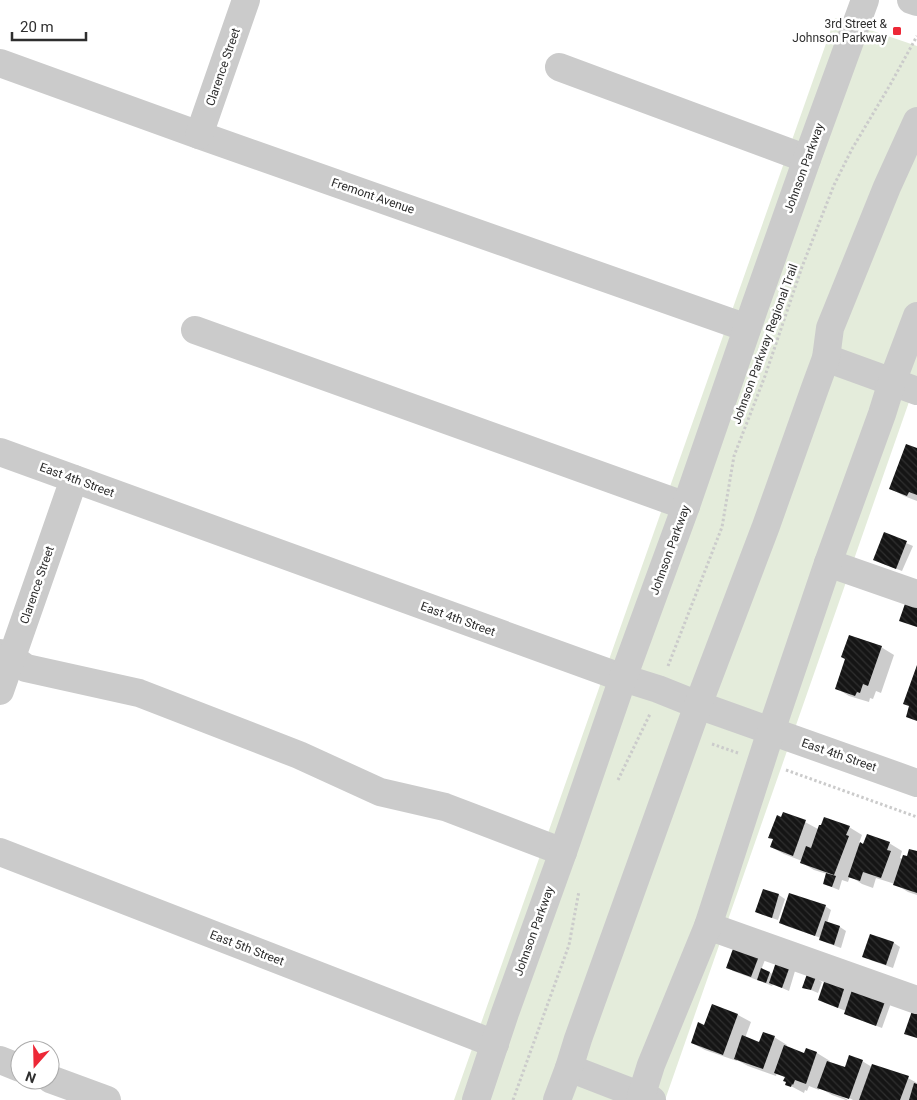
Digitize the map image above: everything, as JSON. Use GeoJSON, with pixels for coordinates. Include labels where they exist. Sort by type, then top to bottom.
{"type":"FeatureCollection","features":[{"type":"Feature","properties":{"kind":"street","name":"Clarence Street"},"geometry":{"type":"LineString","coordinates":[[200,135],[246,0]]}},
{"type":"Feature","properties":{"kind":"street","name":"Johnson Parkway"},"geometry":{"type":"LineString","coordinates":[[476,1100],[623,678],[686,506],[747,328],[865,0]]}},
{"type":"Feature","properties":{"kind":"street"},"geometry":{"type":"LineString","coordinates":[[911,0],[917,2]]}},
{"type":"Feature","properties":{"kind":"street","name":"Fremont Avenue"},"geometry":{"type":"LineString","coordinates":[[0,63],[747,328]]}},
{"type":"Feature","properties":{"kind":"street"},"geometry":{"type":"LineString","coordinates":[[559,66],[807,159]]}},
{"type":"Feature","properties":{"kind":"street"},"geometry":{"type":"LineString","coordinates":[[558,1100],[578,1039],[698,705],[766,526],[826,358],[830,328],[887,187],[917,121]]}},
{"type":"Feature","properties":{"kind":"street"},"geometry":{"type":"LineString","coordinates":[[569,1068],[645,1099],[651,1065],[708,926],[828,562],[882,414],[905,386],[917,316]]}},
{"type":"Feature","properties":{"kind":"street"},"geometry":{"type":"LineString","coordinates":[[196,330],[686,506]]}},
{"type":"Feature","properties":{"kind":"street"},"geometry":{"type":"LineString","coordinates":[[826,358],[905,386]]}},
{"type":"Feature","properties":{"kind":"street","name":"East 4th Street"},"geometry":{"type":"LineString","coordinates":[[0,452],[917,783]]}},
{"type":"Feature","properties":{"kind":"street","name":"Clarence Street"},"geometry":{"type":"LineString","coordinates":[[0,691],[6,656],[74,479]]}},
{"type":"Feature","properties":{"kind":"street"},"geometry":{"type":"LineString","coordinates":[[828,562],[917,594]]}},
{"type":"Feature","properties":{"kind":"street"},"geometry":{"type":"LineString","coordinates":[[6,656],[26,668],[139,693],[300,755],[380,792],[445,807],[563,852]]}},
{"type":"Feature","properties":{"kind":"street","name":"East 5th Street"},"geometry":{"type":"LineString","coordinates":[[0,852],[495,1044]]}},
{"type":"Feature","properties":{"kind":"street"},"geometry":{"type":"LineString","coordinates":[[708,926],[917,1000]]}},
{"type":"Feature","properties":{"kind":"street"},"geometry":{"type":"LineString","coordinates":[[60,1083],[107,1100]]}},
{"type":"Feature","properties":{"kind":"path","name":"Johnson Parkway Regional Trail"},"geometry":{"type":"LineString","coordinates":[[665,672],[722,527],[734,456],[834,185],[852,149],[917,36]]}},
{"type":"Feature","properties":{"kind":"path"},"geometry":{"type":"LineString","coordinates":[[615,786],[652,712]]}},
{"type":"Feature","properties":{"kind":"path"},"geometry":{"type":"LineString","coordinates":[[712,744],[743,755]]}},
{"type":"Feature","properties":{"kind":"path"},"geometry":{"type":"LineString","coordinates":[[781,769],[917,817]]}},
{"type":"Feature","properties":{"kind":"path"},"geometry":{"type":"LineString","coordinates":[[513,1100],[569,944],[579,887]]}},
{"type":"Feature","properties":{"kind":"green space"},"geometry":{"type":"Polygon","coordinates":[[[835,18],[917,46],[917,379],[665,1100],[454,1100],[835,18]]]}},
{"type":"Feature","properties":{"kind":"building"},"geometry":{"type":"Polygon","coordinates":[[[906,444],[917,448],[917,495],[909,492],[907,496],[889,489],[906,444]]]}},
{"type":"Feature","properties":{"kind":"building"},"geometry":{"type":"Polygon","coordinates":[[[884,532],[907,541],[896,569],[873,560],[884,532]]]}},
{"type":"Feature","properties":{"kind":"building"},"geometry":{"type":"Polygon","coordinates":[[[907,598],[917,601],[917,627],[899,621],[907,598]]]}},
{"type":"Feature","properties":{"kind":"building"},"geometry":{"type":"Polygon","coordinates":[[[849,635],[882,646],[868,686],[863,684],[860,693],[857,692],[855,696],[835,689],[845,659],[841,657],[849,635]]]}},
{"type":"Feature","properties":{"kind":"building"},"geometry":{"type":"Polygon","coordinates":[[[917,665],[917,721],[906,717],[909,706],[903,704],[917,665]]]}},
{"type":"Feature","properties":{"kind":"building"},"geometry":{"type":"Polygon","coordinates":[[[783,812],[806,820],[793,856],[770,847],[773,839],[768,838],[777,815],[781,817],[783,812]]]}},
{"type":"Feature","properties":{"kind":"building"},"geometry":{"type":"Polygon","coordinates":[[[824,817],[850,826],[846,835],[849,836],[834,875],[800,863],[806,846],[811,848],[819,825],[821,825],[824,817]]]}},
{"type":"Feature","properties":{"kind":"building"},"geometry":{"type":"Polygon","coordinates":[[[867,834],[890,842],[887,850],[891,851],[881,878],[863,872],[860,881],[848,877],[860,842],[863,844],[867,834]]]}},
{"type":"Feature","properties":{"kind":"building"},"geometry":{"type":"Polygon","coordinates":[[[909,849],[917,851],[917,893],[893,885],[903,855],[907,856],[909,849]]]}},
{"type":"Feature","properties":{"kind":"building"},"geometry":{"type":"Polygon","coordinates":[[[826,873],[836,876],[832,887],[823,884],[826,873]]]}},
{"type":"Feature","properties":{"kind":"building"},"geometry":{"type":"Polygon","coordinates":[[[763,889],[779,894],[772,918],[755,912],[763,889]]]}},
{"type":"Feature","properties":{"kind":"building"},"geometry":{"type":"Polygon","coordinates":[[[789,893],[826,905],[815,936],[779,923],[789,893]]]}},
{"type":"Feature","properties":{"kind":"building"},"geometry":{"type":"Polygon","coordinates":[[[825,921],[840,926],[834,945],[819,940],[825,921]]]}},
{"type":"Feature","properties":{"kind":"building"},"geometry":{"type":"Polygon","coordinates":[[[870,934],[894,942],[886,965],[862,957],[870,934]]]}},
{"type":"Feature","properties":{"kind":"building"},"geometry":{"type":"Polygon","coordinates":[[[734,946],[759,956],[751,977],[726,968],[734,946]]]}},
{"type":"Feature","properties":{"kind":"building"},"geometry":{"type":"Polygon","coordinates":[[[776,962],[790,966],[782,988],[769,983],[776,962]]]}},
{"type":"Feature","properties":{"kind":"building"},"geometry":{"type":"Polygon","coordinates":[[[761,968],[770,972],[766,983],[757,980],[761,968]]]}},
{"type":"Feature","properties":{"kind":"building"},"geometry":{"type":"Polygon","coordinates":[[[807,974],[816,977],[811,990],[802,988],[807,974]]]}},
{"type":"Feature","properties":{"kind":"building"},"geometry":{"type":"Polygon","coordinates":[[[825,979],[845,986],[838,1008],[818,1000],[825,979]]]}},
{"type":"Feature","properties":{"kind":"building"},"geometry":{"type":"Polygon","coordinates":[[[853,987],[886,999],[876,1026],[844,1014],[853,987]]]}},
{"type":"Feature","properties":{"kind":"building"},"geometry":{"type":"Polygon","coordinates":[[[712,1004],[738,1014],[723,1055],[691,1043],[698,1022],[704,1025],[712,1004]]]}},
{"type":"Feature","properties":{"kind":"building"},"geometry":{"type":"Polygon","coordinates":[[[912,1011],[917,1013],[917,1038],[904,1034],[912,1011]]]}},
{"type":"Feature","properties":{"kind":"building"},"geometry":{"type":"Polygon","coordinates":[[[763,1032],[775,1036],[763,1069],[734,1059],[742,1035],[759,1042],[763,1032]]]}},
{"type":"Feature","properties":{"kind":"building"},"geometry":{"type":"Polygon","coordinates":[[[784,1045],[804,1053],[806,1048],[817,1052],[806,1084],[795,1080],[791,1087],[785,1085],[786,1082],[783,1081],[785,1077],[774,1073],[784,1045]]]}},
{"type":"Feature","properties":{"kind":"building"},"geometry":{"type":"Polygon","coordinates":[[[849,1055],[863,1060],[849,1099],[817,1088],[827,1061],[845,1067],[849,1055]]]}},
{"type":"Feature","properties":{"kind":"building"},"geometry":{"type":"Polygon","coordinates":[[[872,1064],[909,1076],[900,1100],[859,1100],[872,1064]]]}},
{"type":"Feature","properties":{"kind":"building"},"geometry":{"type":"Polygon","coordinates":[[[914,1083],[917,1084],[917,1100],[909,1100],[914,1083]]]}},
{"type":"Feature","properties":{"kind":"place","name":"3rd Street & Johnson Parkway"},"geometry":{"type":"Point","coordinates":[897,31]}}]}
